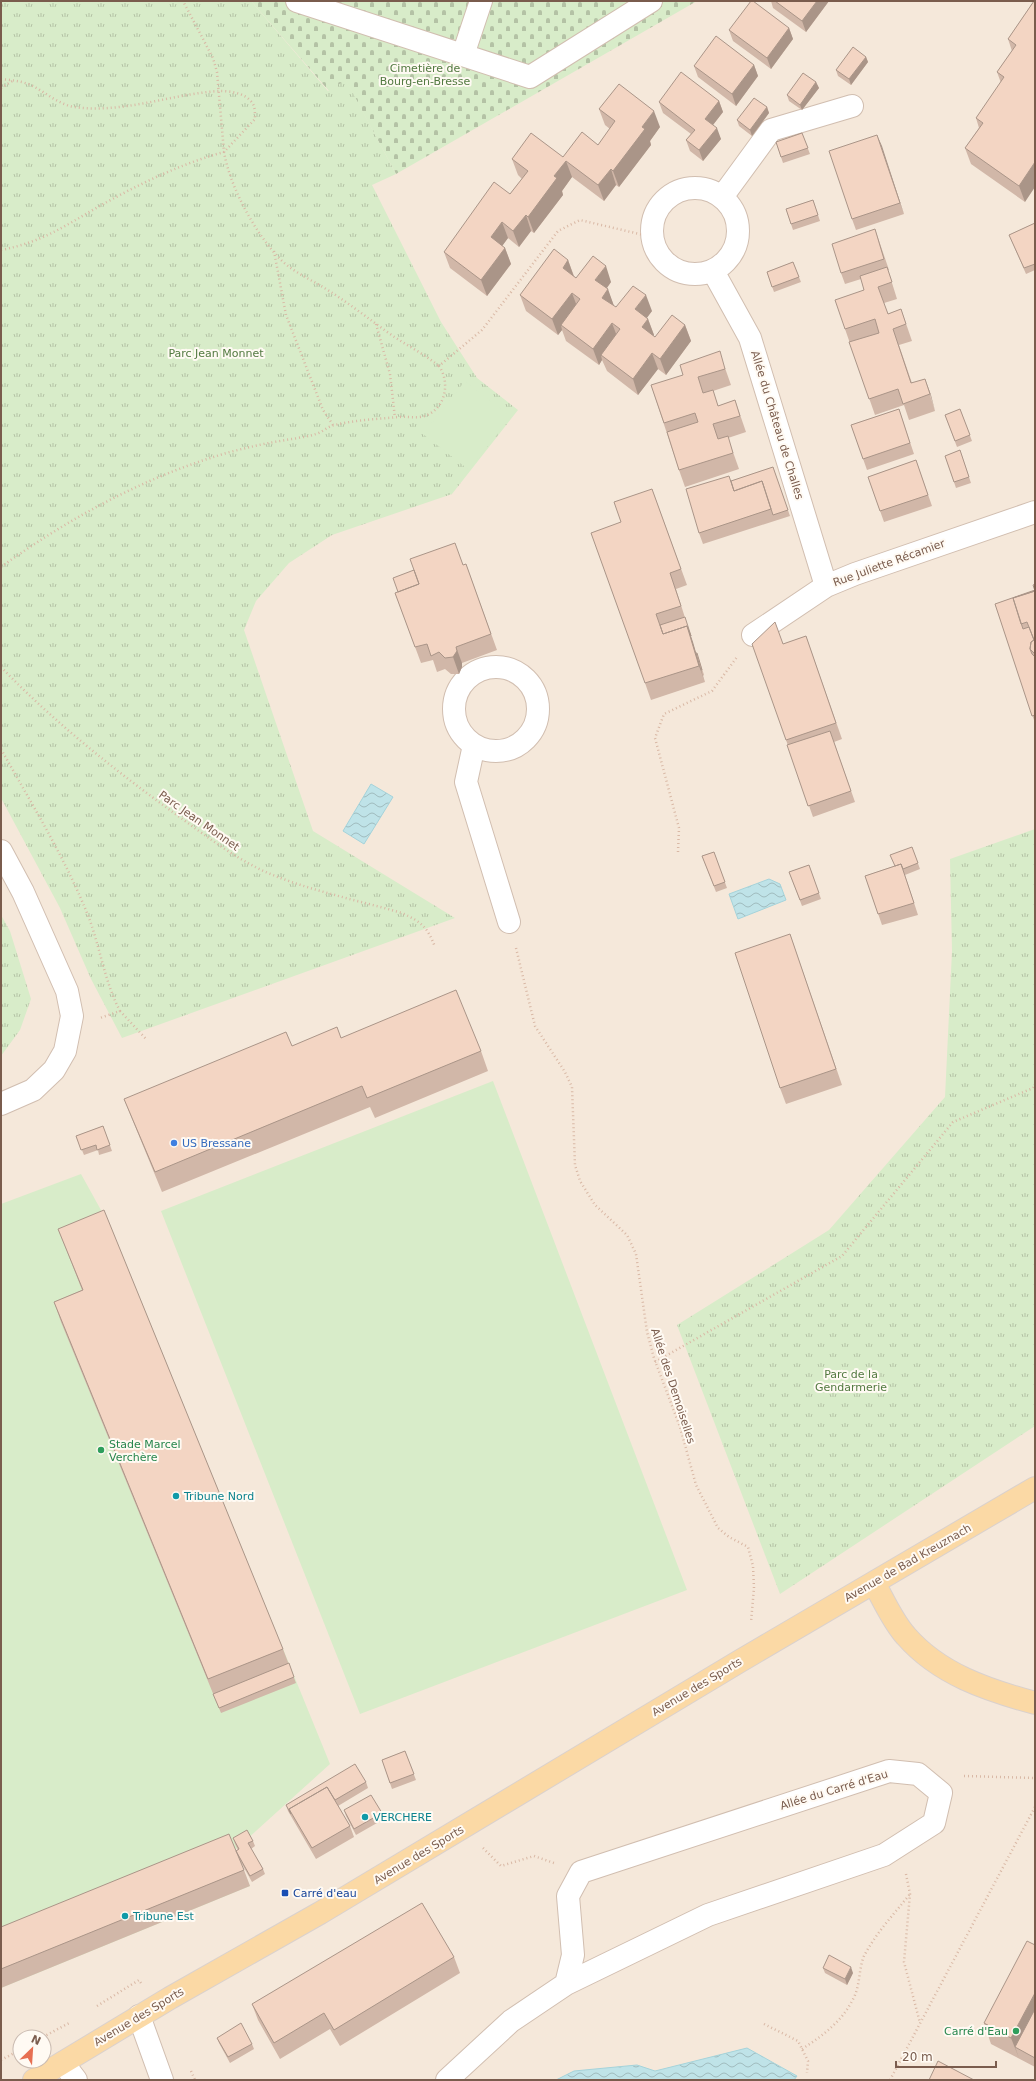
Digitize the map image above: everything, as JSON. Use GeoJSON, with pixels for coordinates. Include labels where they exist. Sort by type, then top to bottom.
{"type":"FeatureCollection","features":[{"type":"Feature","properties":{"kind":"main road","name":"Avenue de Bad Kreuznach"},"geometry":{"type":"LineString","coordinates":[[773,1642],[1035,1488]]}},
{"type":"Feature","properties":{"kind":"main road"},"geometry":{"type":"LineString","coordinates":[[874,1583],[905,1635],[931,1659],[970,1682],[994,1691],[1035,1702]]}},
{"type":"Feature","properties":{"kind":"main road","name":"Avenue des Sports"},"geometry":{"type":"LineString","coordinates":[[34,2080],[139,2016],[320,1913],[464,1828],[773,1642]]}},
{"type":"Feature","properties":{"kind":"street"},"geometry":{"type":"LineString","coordinates":[[297,1],[530,77],[651,1]]}},
{"type":"Feature","properties":{"kind":"street"},"geometry":{"type":"LineString","coordinates":[[463,55],[481,1]]}},
{"type":"Feature","properties":{"kind":"street"},"geometry":{"type":"LineString","coordinates":[[722,197],[771,130],[852,106]]}},
{"type":"Feature","properties":{"kind":"street"},"geometry":{"type":"LineString","coordinates":[[693,188],[708,190],[722,197],[732,209],[738,222],[738,236],[734,250],[726,263],[713,271],[698,275],[679,272],[666,264],[656,252],[652,237],[652,222],[658,208],[668,197],[679,191],[693,188]]}},
{"type":"Feature","properties":{"kind":"street","name":"Allée du Château de Challes"},"geometry":{"type":"LineString","coordinates":[[713,271],[750,338],[826,586]]}},
{"type":"Feature","properties":{"kind":"street","name":"Rue Juliette Récamier"},"geometry":{"type":"LineString","coordinates":[[753,636],[826,586],[855,574],[1035,512]]}},
{"type":"Feature","properties":{"kind":"street"},"geometry":{"type":"LineString","coordinates":[[474,745],[466,782],[509,922]]}},
{"type":"Feature","properties":{"kind":"street"},"geometry":{"type":"LineString","coordinates":[[1,851],[23,892],[66,991],[72,1016],[65,1051],[54,1070],[33,1090],[1,1104]]}},
{"type":"Feature","properties":{"kind":"street","name":"Allée du Carré d'Eau"},"geometry":{"type":"LineString","coordinates":[[447,2080],[511,2021],[566,1984],[708,1915],[884,1855],[934,1823],[941,1793],[918,1774],[889,1771],[581,1872]]}},
{"type":"Feature","properties":{"kind":"street"},"geometry":{"type":"LineString","coordinates":[[566,1984],[573,1956],[568,1896],[581,1872]]}},
{"type":"Feature","properties":{"kind":"street"},"geometry":{"type":"LineString","coordinates":[[139,2016],[162,2080]]}},
{"type":"Feature","properties":{"kind":"street"},"geometry":{"type":"LineString","coordinates":[[63,2063],[76,2080]]}},
{"type":"Feature","properties":{"kind":"path"},"geometry":{"type":"LineString","coordinates":[[1,567],[46,535],[142,483],[229,453],[316,434],[334,425],[396,418],[423,417],[432,413],[438,406],[446,390],[444,372],[439,366],[424,354],[376,324],[325,288],[295,271],[274,251],[249,215],[226,167],[219,91],[213,58],[183,1]]}},
{"type":"Feature","properties":{"kind":"path"},"geometry":{"type":"LineString","coordinates":[[1,79],[14,80],[31,86],[59,102],[74,107],[114,108],[219,91],[232,91],[244,96],[254,106],[255,119],[224,152],[186,165],[138,186],[97,207],[50,235],[18,247],[1,250]]}},
{"type":"Feature","properties":{"kind":"path"},"geometry":{"type":"LineString","coordinates":[[1,88],[14,80]]}},
{"type":"Feature","properties":{"kind":"path"},"geometry":{"type":"LineString","coordinates":[[439,366],[482,330],[558,231],[580,220],[652,237]]}},
{"type":"Feature","properties":{"kind":"path"},"geometry":{"type":"LineString","coordinates":[[274,251],[286,315],[323,410],[334,425]]}},
{"type":"Feature","properties":{"kind":"path"},"geometry":{"type":"LineString","coordinates":[[376,324],[390,374],[396,418]]}},
{"type":"Feature","properties":{"kind":"path"},"geometry":{"type":"LineString","coordinates":[[678,852],[680,828],[655,738],[664,714],[712,691],[753,636]]}},
{"type":"Feature","properties":{"kind":"path","name":"Parc Jean Monnet"},"geometry":{"type":"LineString","coordinates":[[1,667],[24,691],[96,753],[215,844],[239,858],[296,883],[402,913],[416,920],[429,932],[435,947]]}},
{"type":"Feature","properties":{"kind":"path"},"geometry":{"type":"LineString","coordinates":[[1,749],[66,867],[99,943],[114,1000],[120,1011],[147,1040]]}},
{"type":"Feature","properties":{"kind":"path","name":"Allée des Demoiselles"},"geometry":{"type":"LineString","coordinates":[[509,922],[535,1026],[565,1072],[572,1087],[575,1165],[580,1181],[595,1205],[627,1235],[636,1254],[647,1332],[655,1362],[678,1420],[696,1485],[718,1528],[729,1537],[748,1547],[753,1566],[754,1588],[750,1620],[773,1642]]}},
{"type":"Feature","properties":{"kind":"path"},"geometry":{"type":"LineString","coordinates":[[72,1016],[95,1020],[120,1011]]}},
{"type":"Feature","properties":{"kind":"path"},"geometry":{"type":"LineString","coordinates":[[655,1362],[842,1256],[953,1122],[1033,1088],[1035,1085]]}},
{"type":"Feature","properties":{"kind":"path"},"geometry":{"type":"LineString","coordinates":[[963,1776],[1035,1778]]}},
{"type":"Feature","properties":{"kind":"path"},"geometry":{"type":"LineString","coordinates":[[890,2080],[1035,1807]]}},
{"type":"Feature","properties":{"kind":"path"},"geometry":{"type":"LineString","coordinates":[[464,1828],[501,1866],[534,1856],[581,1872]]}},
{"type":"Feature","properties":{"kind":"path"},"geometry":{"type":"LineString","coordinates":[[901,1843],[910,1894],[904,1962],[920,2023]]}},
{"type":"Feature","properties":{"kind":"path"},"geometry":{"type":"LineString","coordinates":[[802,2049],[826,2034],[844,2014],[855,1995],[864,1957],[883,1927],[910,1894]]}},
{"type":"Feature","properties":{"kind":"path"},"geometry":{"type":"LineString","coordinates":[[764,2024],[798,2040],[808,2061],[807,2074]]}},
{"type":"Feature","properties":{"kind":"path"},"geometry":{"type":"LineString","coordinates":[[1,2060],[12,2054]]}},
{"type":"Feature","properties":{"kind":"shaded area"},"geometry":{"type":"Polygon","coordinates":[[[1,1],[1035,1],[1035,2080],[1,2080],[1,1]]]}},
{"type":"Feature","properties":{"kind":"green space","name":"Parc Jean Monnet"},"geometry":{"type":"Polygon","coordinates":[[[1,1],[251,1],[328,91],[346,80],[396,174],[372,185],[441,322],[477,378],[518,410],[452,494],[332,535],[289,563],[256,601],[244,630],[313,831],[455,918],[122,1038],[91,979],[60,908],[1,798],[1,1]]]}},
{"type":"Feature","properties":{"kind":"green space","name":"Cimetière de Bourg-en-Bresse"},"geometry":{"type":"Polygon","coordinates":[[[251,1],[697,1],[396,174],[346,81],[329,91],[251,1]]]}},
{"type":"Feature","properties":{"kind":"green space"},"geometry":{"type":"Polygon","coordinates":[[[465,381],[511,417],[469,470],[423,434],[465,381]]]}},
{"type":"Feature","properties":{"kind":"green space","name":"Parc de la Gendarmerie"},"geometry":{"type":"Polygon","coordinates":[[[1035,829],[1035,1426],[780,1594],[677,1325],[829,1230],[945,1097],[952,951],[950,859],[1035,829]]]}},
{"type":"Feature","properties":{"kind":"green space"},"geometry":{"type":"Polygon","coordinates":[[[1,915],[10,931],[31,999],[20,1030],[1,1056],[1,915]]]}},
{"type":"Feature","properties":{"kind":"green space"},"geometry":{"type":"Polygon","coordinates":[[[493,1081],[687,1590],[360,1714],[161,1211],[493,1081]]]}},
{"type":"Feature","properties":{"kind":"green space","name":"Stade Marcel Verchère"},"geometry":{"type":"Polygon","coordinates":[[[81,1174],[112,1230],[330,1764],[235,1850],[250,1886],[1,1988],[1,1204],[81,1174]]]}},
{"type":"Feature","properties":{"kind":"water"},"geometry":{"type":"Polygon","coordinates":[[[371,784],[393,797],[364,844],[343,831],[371,784]]]}},
{"type":"Feature","properties":{"kind":"water"},"geometry":{"type":"Polygon","coordinates":[[[769,879],[780,884],[786,900],[738,919],[729,894],[769,879]]]}},
{"type":"Feature","properties":{"kind":"water"},"geometry":{"type":"Polygon","coordinates":[[[747,2048],[797,2076],[794,2080],[556,2080],[574,2071],[637,2065],[655,2071],[747,2048]]]}},
{"type":"Feature","properties":{"kind":"building"},"geometry":{"type":"Polygon","coordinates":[[[751,1],[789,28],[767,58],[729,30],[751,1]]]}},
{"type":"Feature","properties":{"kind":"building"},"geometry":{"type":"Polygon","coordinates":[[[775,1],[817,1],[802,21],[775,1]]]}},
{"type":"Feature","properties":{"kind":"building"},"geometry":{"type":"Polygon","coordinates":[[[1034,1],[1035,162],[1019,186],[965,148],[983,123],[976,118],[1004,77],[997,72],[1016,45],[1008,39],[1034,1]]]}},
{"type":"Feature","properties":{"kind":"building"},"geometry":{"type":"Polygon","coordinates":[[[716,36],[754,65],[732,94],[694,66],[716,36]]]}},
{"type":"Feature","properties":{"kind":"building"},"geometry":{"type":"Polygon","coordinates":[[[853,47],[866,57],[849,79],[836,70],[853,47]]]}},
{"type":"Feature","properties":{"kind":"building"},"geometry":{"type":"Polygon","coordinates":[[[681,72],[719,101],[705,119],[717,128],[699,150],[686,140],[695,130],[659,102],[681,72]]]}},
{"type":"Feature","properties":{"kind":"building"},"geometry":{"type":"Polygon","coordinates":[[[803,73],[816,82],[800,105],[787,95],[803,73]]]}},
{"type":"Feature","properties":{"kind":"building"},"geometry":{"type":"Polygon","coordinates":[[[619,84],[654,111],[642,127],[645,129],[613,171],[611,169],[598,185],[566,161],[554,176],[557,178],[528,217],[526,215],[513,231],[502,222],[491,237],[505,248],[481,280],[444,252],[494,182],[510,194],[528,171],[512,159],[531,133],[563,157],[582,132],[598,145],[615,121],[599,109],[619,84]]]}},
{"type":"Feature","properties":{"kind":"building"},"geometry":{"type":"Polygon","coordinates":[[[754,98],[767,107],[750,130],[737,120],[754,98]]]}},
{"type":"Feature","properties":{"kind":"building"},"geometry":{"type":"Polygon","coordinates":[[[802,133],[808,148],[781,157],[776,142],[802,133]]]}},
{"type":"Feature","properties":{"kind":"building"},"geometry":{"type":"Polygon","coordinates":[[[877,135],[900,203],[852,219],[829,151],[877,135]]]}},
{"type":"Feature","properties":{"kind":"building"},"geometry":{"type":"Polygon","coordinates":[[[813,200],[818,215],[791,224],[786,209],[813,200]]]}},
{"type":"Feature","properties":{"kind":"building"},"geometry":{"type":"Polygon","coordinates":[[[1035,223],[1035,264],[1024,268],[1009,235],[1035,223]]]}},
{"type":"Feature","properties":{"kind":"building"},"geometry":{"type":"Polygon","coordinates":[[[875,229],[884,259],[841,273],[832,244],[875,229]]]}},
{"type":"Feature","properties":{"kind":"building"},"geometry":{"type":"Polygon","coordinates":[[[554,249],[568,260],[563,268],[576,278],[593,256],[606,266],[595,280],[608,289],[602,298],[616,307],[633,286],[646,295],[635,309],[648,319],[642,327],[655,337],[672,315],[685,325],[660,359],[652,353],[633,379],[601,355],[620,329],[612,323],[593,349],[561,325],[580,299],[572,293],[552,319],[520,295],[554,249]]]}},
{"type":"Feature","properties":{"kind":"building"},"geometry":{"type":"Polygon","coordinates":[[[793,262],[799,277],[772,287],[767,272],[793,262]]]}},
{"type":"Feature","properties":{"kind":"building"},"geometry":{"type":"Polygon","coordinates":[[[887,267],[892,282],[878,287],[888,314],[901,309],[906,324],[893,329],[911,383],[925,379],[930,394],[903,404],[898,389],[869,399],[849,342],[879,333],[875,319],[845,329],[835,300],[864,290],[860,276],[887,267]]]}},
{"type":"Feature","properties":{"kind":"building"},"geometry":{"type":"Polygon","coordinates":[[[720,351],[725,369],[698,377],[703,393],[713,390],[718,406],[735,400],[740,416],[713,424],[718,439],[728,436],[733,453],[679,470],[667,432],[698,422],[695,413],[664,423],[651,385],[683,375],[680,365],[720,351]]]}},
{"type":"Feature","properties":{"kind":"building"},"geometry":{"type":"Polygon","coordinates":[[[899,409],[910,443],[863,459],[851,425],[899,409]]]}},
{"type":"Feature","properties":{"kind":"building"},"geometry":{"type":"Polygon","coordinates":[[[960,409],[970,435],[955,441],[945,415],[960,409]]]}},
{"type":"Feature","properties":{"kind":"building"},"geometry":{"type":"Polygon","coordinates":[[[960,450],[969,477],[954,482],[945,456],[960,450]]]}},
{"type":"Feature","properties":{"kind":"building"},"geometry":{"type":"Polygon","coordinates":[[[916,460],[928,495],[880,511],[868,477],[916,460]]]}},
{"type":"Feature","properties":{"kind":"building"},"geometry":{"type":"Polygon","coordinates":[[[773,467],[788,510],[773,515],[762,481],[734,491],[731,481],[773,467]]]}},
{"type":"Feature","properties":{"kind":"building"},"geometry":{"type":"Polygon","coordinates":[[[729,476],[734,491],[762,481],[771,509],[699,533],[686,489],[729,476]]]}},
{"type":"Feature","properties":{"kind":"building"},"geometry":{"type":"Polygon","coordinates":[[[652,489],[681,569],[670,573],[681,606],[656,614],[663,634],[687,626],[699,666],[645,683],[591,533],[621,522],[614,502],[652,489]]]}},
{"type":"Feature","properties":{"kind":"building"},"geometry":{"type":"Polygon","coordinates":[[[455,543],[463,565],[466,564],[491,634],[456,647],[457,651],[453,657],[445,658],[439,652],[431,656],[427,644],[415,647],[395,593],[419,584],[410,559],[455,543]]]}},
{"type":"Feature","properties":{"kind":"building"},"geometry":{"type":"Polygon","coordinates":[[[414,570],[419,584],[398,592],[393,578],[414,570]]]}},
{"type":"Feature","properties":{"kind":"building"},"geometry":{"type":"Polygon","coordinates":[[[1035,590],[1013,598],[1023,629],[1029,627],[1034,640],[1031,642],[1030,649],[1035,657],[1035,715],[1032,716],[995,604],[1035,590]]]}},
{"type":"Feature","properties":{"kind":"building"},"geometry":{"type":"Polygon","coordinates":[[[1035,591],[1035,654],[1030,649],[1031,642],[1034,640],[1027,622],[1021,624],[1013,598],[1035,591]]]}},
{"type":"Feature","properties":{"kind":"building"},"geometry":{"type":"Polygon","coordinates":[[[685,617],[691,636],[687,626],[663,634],[660,625],[685,617]]]}},
{"type":"Feature","properties":{"kind":"building"},"geometry":{"type":"Polygon","coordinates":[[[775,622],[783,644],[806,636],[836,723],[786,740],[752,644],[775,622]]]}},
{"type":"Feature","properties":{"kind":"building"},"geometry":{"type":"Polygon","coordinates":[[[697,653],[702,670],[701,670],[697,653]]]}},
{"type":"Feature","properties":{"kind":"building"},"geometry":{"type":"Polygon","coordinates":[[[830,731],[851,791],[808,806],[787,745],[830,731]]]}},
{"type":"Feature","properties":{"kind":"building"},"geometry":{"type":"Polygon","coordinates":[[[912,847],[918,863],[903,869],[901,864],[895,866],[890,855],[912,847]]]}},
{"type":"Feature","properties":{"kind":"building"},"geometry":{"type":"Polygon","coordinates":[[[714,852],[725,882],[714,886],[702,856],[714,852]]]}},
{"type":"Feature","properties":{"kind":"building"},"geometry":{"type":"Polygon","coordinates":[[[901,864],[914,903],[878,914],[865,876],[901,864]]]}},
{"type":"Feature","properties":{"kind":"building"},"geometry":{"type":"Polygon","coordinates":[[[809,865],[819,893],[800,900],[789,872],[809,865]]]}},
{"type":"Feature","properties":{"kind":"building"},"geometry":{"type":"Polygon","coordinates":[[[790,934],[836,1069],[780,1088],[735,953],[790,934]]]}},
{"type":"Feature","properties":{"kind":"building"},"geometry":{"type":"Polygon","coordinates":[[[456,990],[481,1051],[367,1098],[362,1086],[155,1172],[124,1099],[286,1032],[292,1046],[337,1027],[341,1038],[456,990]]]}},
{"type":"Feature","properties":{"kind":"building"},"geometry":{"type":"Polygon","coordinates":[[[103,1126],[110,1145],[97,1150],[96,1145],[81,1150],[76,1136],[103,1126]]]}},
{"type":"Feature","properties":{"kind":"building","name":"Tribune Nord"},"geometry":{"type":"Polygon","coordinates":[[[104,1210],[283,1649],[208,1679],[54,1302],[83,1290],[58,1229],[104,1210]]]}},
{"type":"Feature","properties":{"kind":"building"},"geometry":{"type":"Polygon","coordinates":[[[289,1663],[294,1677],[219,1708],[213,1694],[289,1663]]]}},
{"type":"Feature","properties":{"kind":"building"},"geometry":{"type":"Polygon","coordinates":[[[405,1751],[414,1774],[390,1783],[382,1760],[405,1751]]]}},
{"type":"Feature","properties":{"kind":"building"},"geometry":{"type":"Polygon","coordinates":[[[355,1764],[366,1782],[335,1800],[327,1787],[289,1809],[291,1814],[286,1805],[355,1764]]]}},
{"type":"Feature","properties":{"kind":"building"},"geometry":{"type":"Polygon","coordinates":[[[327,1787],[350,1826],[312,1848],[289,1809],[327,1787]]]}},
{"type":"Feature","properties":{"kind":"building","name":"VERCHERE"},"geometry":{"type":"Polygon","coordinates":[[[371,1795],[382,1813],[354,1829],[344,1810],[371,1795]]]}},
{"type":"Feature","properties":{"kind":"building"},"geometry":{"type":"Polygon","coordinates":[[[247,1830],[253,1841],[248,1843],[263,1869],[250,1876],[236,1851],[239,1849],[233,1838],[247,1830]]]}},
{"type":"Feature","properties":{"kind":"building"},"geometry":{"type":"Polygon","coordinates":[[[229,1834],[244,1870],[1,1969],[1,1927],[229,1834]]]}},
{"type":"Feature","properties":{"kind":"building"},"geometry":{"type":"Polygon","coordinates":[[[422,1903],[454,1957],[334,2030],[324,2013],[274,2043],[252,2004],[422,1903]]]}},
{"type":"Feature","properties":{"kind":"building"},"geometry":{"type":"Polygon","coordinates":[[[1027,1941],[1035,1945],[1035,1993],[1011,2038],[984,2023],[1027,1941]]]}},
{"type":"Feature","properties":{"kind":"building"},"geometry":{"type":"Polygon","coordinates":[[[829,1955],[851,1967],[845,1979],[823,1968],[829,1955]]]}},
{"type":"Feature","properties":{"kind":"building"},"geometry":{"type":"Polygon","coordinates":[[[1035,2009],[1035,2058],[1015,2047],[1035,2009]]]}},
{"type":"Feature","properties":{"kind":"building"},"geometry":{"type":"Polygon","coordinates":[[[241,2023],[252,2044],[228,2057],[217,2038],[241,2023]]]}},
{"type":"Feature","properties":{"kind":"building"},"geometry":{"type":"Polygon","coordinates":[[[938,2061],[974,2080],[929,2080],[938,2061]]]}},
{"type":"Feature","properties":{"kind":"place","name":"US Bressane"},"geometry":{"type":"Point","coordinates":[174,1143]}},
{"type":"Feature","properties":{"kind":"place","name":"Stade Marcel Verchère"},"geometry":{"type":"Point","coordinates":[101,1450]}},
{"type":"Feature","properties":{"kind":"place","name":"Tribune Nord"},"geometry":{"type":"Point","coordinates":[176,1496]}},
{"type":"Feature","properties":{"kind":"place","name":"VERCHERE"},"geometry":{"type":"Point","coordinates":[365,1817]}},
{"type":"Feature","properties":{"kind":"place","name":"Carré d'eau"},"geometry":{"type":"Point","coordinates":[285,1893]}},
{"type":"Feature","properties":{"kind":"place","name":"Tribune Est"},"geometry":{"type":"Point","coordinates":[125,1916]}},
{"type":"Feature","properties":{"kind":"place","name":"Carré d'Eau"},"geometry":{"type":"Point","coordinates":[1016,2031]}}]}
